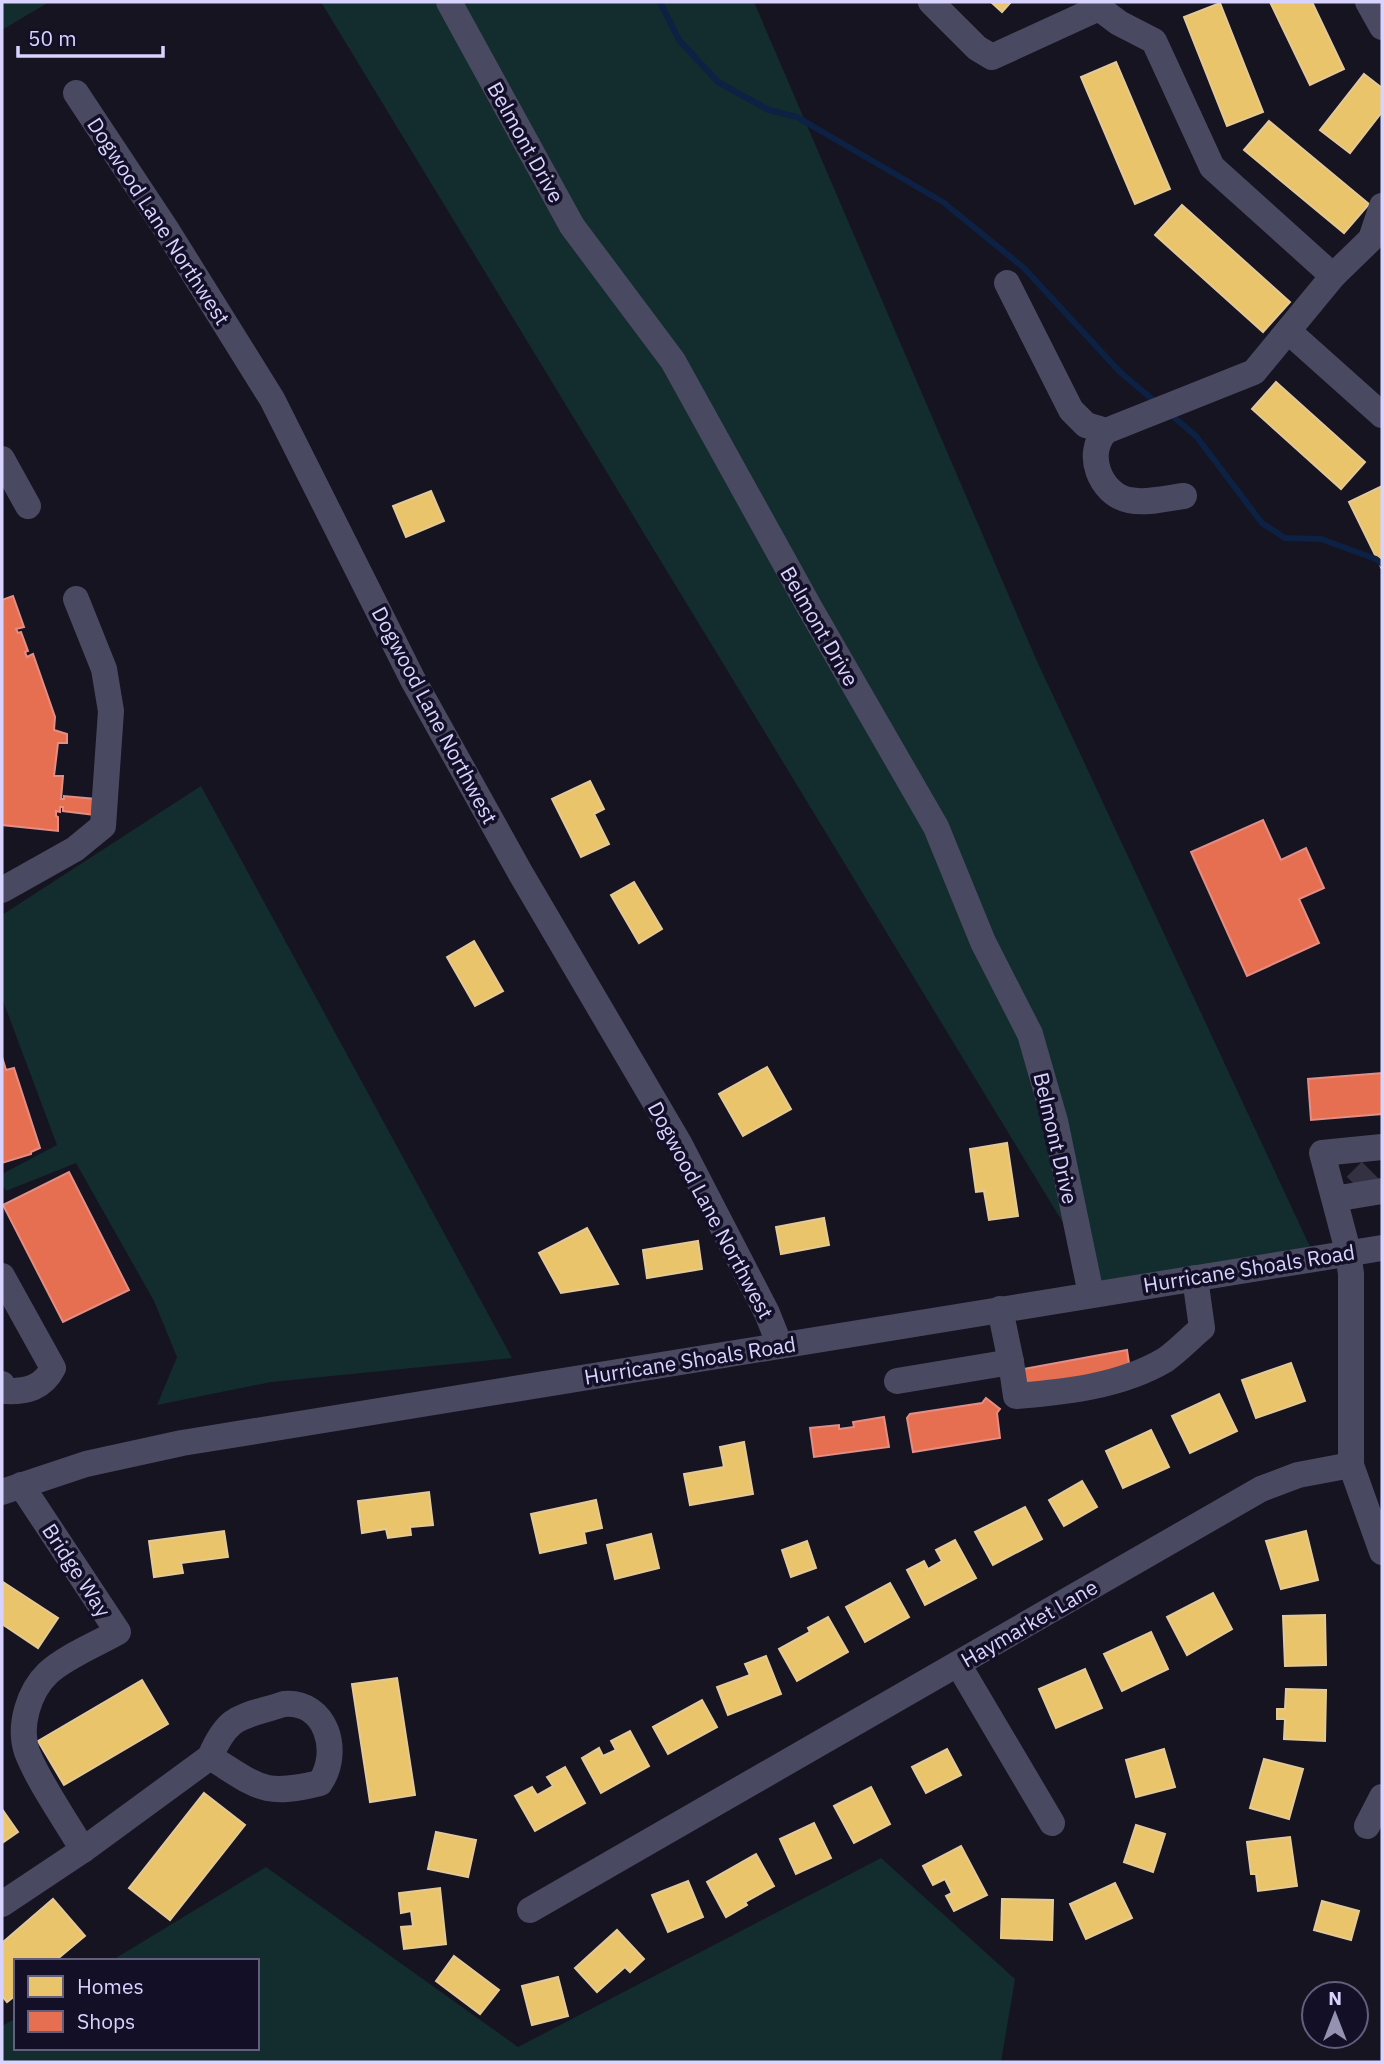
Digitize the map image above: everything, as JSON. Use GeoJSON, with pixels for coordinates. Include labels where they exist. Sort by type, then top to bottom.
{"type":"FeatureCollection","features":[{"type":"Feature","properties":{"kind":"street","name":"Belmont Drive"},"geometry":{"type":"LineString","coordinates":[[449,2],[572,226],[673,360],[811,610],[936,827],[983,942],[1030,1034],[1055,1121],[1091,1294]]}},
{"type":"Feature","properties":{"kind":"street"},"geometry":{"type":"LineString","coordinates":[[931,2],[977,48],[992,57],[1099,5],[1119,23],[1154,41],[1212,167],[1334,276]]}},
{"type":"Feature","properties":{"kind":"street"},"geometry":{"type":"LineString","coordinates":[[1368,2],[1382,27]]}},
{"type":"Feature","properties":{"kind":"street","name":"Dogwood Lane Northwest"},"geometry":{"type":"LineString","coordinates":[[76,93],[168,232],[272,399],[413,680],[521,874],[678,1143],[767,1313],[780,1346]]}},
{"type":"Feature","properties":{"kind":"street"},"geometry":{"type":"LineString","coordinates":[[1184,496],[1134,501],[1122,498],[1108,487],[1099,473],[1095,458],[1098,439],[1106,430],[1255,372],[1334,276],[1371,239],[1382,206]]}},
{"type":"Feature","properties":{"kind":"street"},"geometry":{"type":"LineString","coordinates":[[1007,283],[1071,410],[1086,425],[1106,430]]}},
{"type":"Feature","properties":{"kind":"street"},"geometry":{"type":"LineString","coordinates":[[1287,331],[1382,415]]}},
{"type":"Feature","properties":{"kind":"street"},"geometry":{"type":"LineString","coordinates":[[2,459],[28,506]]}},
{"type":"Feature","properties":{"kind":"street"},"geometry":{"type":"LineString","coordinates":[[2,890],[75,849],[103,825],[111,711],[104,669],[76,599]]}},
{"type":"Feature","properties":{"kind":"street"},"geometry":{"type":"LineString","coordinates":[[1382,1147],[1322,1153],[1362,1185],[1348,1251],[1351,1274],[1351,1465],[1382,1552]]}},
{"type":"Feature","properties":{"kind":"street","name":"Hurricane Shoals Road"},"geometry":{"type":"LineString","coordinates":[[11,1488],[86,1464],[182,1443],[1348,1251],[1382,1248]]}},
{"type":"Feature","properties":{"kind":"street"},"geometry":{"type":"LineString","coordinates":[[2,1276],[53,1368],[49,1376],[36,1387],[5,1391],[2,1384]]}},
{"type":"Feature","properties":{"kind":"street"},"geometry":{"type":"LineString","coordinates":[[1000,1309],[1016,1396],[1051,1393],[1131,1378],[1167,1359],[1202,1328],[1195,1278]]}},
{"type":"Feature","properties":{"kind":"street"},"geometry":{"type":"LineString","coordinates":[[897,1381],[1011,1362]]}},
{"type":"Feature","properties":{"kind":"street","name":"Haymarket Lane"},"geometry":{"type":"LineString","coordinates":[[530,1910],[1261,1489],[1298,1475],[1351,1465]]}},
{"type":"Feature","properties":{"kind":"street","name":"Bridge Way"},"geometry":{"type":"LineString","coordinates":[[11,1488],[118,1632],[50,1672],[39,1684],[26,1713],[26,1751],[83,1850]]}},
{"type":"Feature","properties":{"kind":"street"},"geometry":{"type":"LineString","coordinates":[[958,1664],[1052,1824]]}},
{"type":"Feature","properties":{"kind":"street"},"geometry":{"type":"LineString","coordinates":[[2,1904],[83,1850],[210,1757]]}},
{"type":"Feature","properties":{"kind":"street"},"geometry":{"type":"LineString","coordinates":[[1367,1826],[1382,1797]]}},
{"type":"Feature","properties":{"kind":"green space"},"geometry":{"type":"Polygon","coordinates":[[[2,2],[49,2],[2,30],[2,2]]]}},
{"type":"Feature","properties":{"kind":"green space"},"geometry":{"type":"Polygon","coordinates":[[[321,2],[754,2],[1036,659],[1312,1251],[1099,1282],[321,2]]]}},
{"type":"Feature","properties":{"kind":"green space"},"geometry":{"type":"Polygon","coordinates":[[[201,786],[513,1358],[271,1382],[157,1405],[177,1357],[154,1301],[76,1163],[6,1191],[2,1185],[2,1174],[57,1145],[2,998],[2,915],[201,786]]]}},
{"type":"Feature","properties":{"kind":"green space"},"geometry":{"type":"Polygon","coordinates":[[[881,1858],[1015,1979],[1001,2062],[2,2062],[2,2026],[14,2019],[14,2050],[259,2050],[259,1959],[114,1959],[266,1867],[518,2047],[881,1858]]]}},
{"type":"Feature","properties":{"kind":"building: Homes"},"geometry":{"type":"Polygon","coordinates":[[[991,2],[1011,2],[1002,12],[991,2]]]}},
{"type":"Feature","properties":{"kind":"building: Homes"},"geometry":{"type":"Polygon","coordinates":[[[1270,2],[1312,2],[1344,69],[1310,85],[1270,2]]]}},
{"type":"Feature","properties":{"kind":"building: Homes"},"geometry":{"type":"Polygon","coordinates":[[[1220,3],[1263,112],[1227,126],[1184,17],[1220,3]]]}},
{"type":"Feature","properties":{"kind":"building: Homes"},"geometry":{"type":"Polygon","coordinates":[[[1116,62],[1170,189],[1135,204],[1081,77],[1116,62]]]}},
{"type":"Feature","properties":{"kind":"building: Homes"},"geometry":{"type":"Polygon","coordinates":[[[1364,74],[1382,88],[1382,112],[1350,153],[1320,130],[1364,74]]]}},
{"type":"Feature","properties":{"kind":"building: Homes"},"geometry":{"type":"Polygon","coordinates":[[[1269,121],[1369,204],[1344,233],[1244,150],[1269,121]]]}},
{"type":"Feature","properties":{"kind":"building: Homes"},"geometry":{"type":"Polygon","coordinates":[[[1182,205],[1290,302],[1263,332],[1155,235],[1182,205]]]}},
{"type":"Feature","properties":{"kind":"building: Homes"},"geometry":{"type":"Polygon","coordinates":[[[1276,382],[1365,462],[1341,489],[1252,409],[1276,382]]]}},
{"type":"Feature","properties":{"kind":"building: Homes"},"geometry":{"type":"Polygon","coordinates":[[[1382,486],[1382,569],[1349,502],[1382,486]]]}},
{"type":"Feature","properties":{"kind":"building: Homes"},"geometry":{"type":"Polygon","coordinates":[[[431,491],[444,521],[406,537],[393,506],[431,491]]]}},
{"type":"Feature","properties":{"kind":"building: Homes"},"geometry":{"type":"Polygon","coordinates":[[[590,781],[604,809],[594,814],[609,844],[581,857],[552,799],[590,781]]]}},
{"type":"Feature","properties":{"kind":"building: Homes"},"geometry":{"type":"Polygon","coordinates":[[[634,882],[662,929],[639,943],[611,895],[634,882]]]}},
{"type":"Feature","properties":{"kind":"building: Homes"},"geometry":{"type":"Polygon","coordinates":[[[474,941],[503,991],[475,1006],[447,957],[474,941]]]}},
{"type":"Feature","properties":{"kind":"building: Homes"},"geometry":{"type":"Polygon","coordinates":[[[767,1067],[791,1109],[743,1136],[719,1094],[767,1067]]]}},
{"type":"Feature","properties":{"kind":"building: Homes"},"geometry":{"type":"Polygon","coordinates":[[[1007,1143],[1018,1216],[989,1220],[984,1191],[976,1192],[970,1149],[1007,1143]]]}},
{"type":"Feature","properties":{"kind":"building: Homes"},"geometry":{"type":"Polygon","coordinates":[[[824,1218],[829,1245],[781,1254],[776,1227],[824,1218]]]}},
{"type":"Feature","properties":{"kind":"building: Homes"},"geometry":{"type":"Polygon","coordinates":[[[587,1228],[618,1284],[561,1293],[539,1253],[587,1228]]]}},
{"type":"Feature","properties":{"kind":"building: Homes"},"geometry":{"type":"Polygon","coordinates":[[[698,1241],[702,1269],[647,1278],[643,1250],[698,1241]]]}},
{"type":"Feature","properties":{"kind":"building: Homes"},"geometry":{"type":"Polygon","coordinates":[[[1291,1363],[1305,1401],[1256,1418],[1242,1380],[1291,1363]]]}},
{"type":"Feature","properties":{"kind":"building: Homes"},"geometry":{"type":"Polygon","coordinates":[[[1219,1394],[1237,1431],[1190,1453],[1172,1416],[1219,1394]]]}},
{"type":"Feature","properties":{"kind":"building: Homes"},"geometry":{"type":"Polygon","coordinates":[[[1151,1430],[1169,1467],[1123,1488],[1106,1451],[1151,1430]]]}},
{"type":"Feature","properties":{"kind":"building: Homes"},"geometry":{"type":"Polygon","coordinates":[[[744,1442],[753,1494],[690,1505],[684,1474],[724,1467],[720,1447],[744,1442]]]}},
{"type":"Feature","properties":{"kind":"building: Homes"},"geometry":{"type":"Polygon","coordinates":[[[1082,1481],[1097,1507],[1064,1526],[1049,1500],[1082,1481]]]}},
{"type":"Feature","properties":{"kind":"building: Homes"},"geometry":{"type":"Polygon","coordinates":[[[429,1492],[433,1525],[410,1527],[411,1535],[388,1538],[386,1529],[362,1533],[358,1501],[429,1492]]]}},
{"type":"Feature","properties":{"kind":"building: Homes"},"geometry":{"type":"Polygon","coordinates":[[[596,1500],[602,1528],[584,1532],[586,1543],[540,1553],[531,1514],[596,1500]]]}},
{"type":"Feature","properties":{"kind":"building: Homes"},"geometry":{"type":"Polygon","coordinates":[[[1025,1507],[1042,1539],[993,1565],[975,1532],[1025,1507]]]}},
{"type":"Feature","properties":{"kind":"building: Homes"},"geometry":{"type":"Polygon","coordinates":[[[224,1531],[228,1557],[181,1563],[183,1573],[154,1577],[149,1541],[224,1531]]]}},
{"type":"Feature","properties":{"kind":"building: Homes"},"geometry":{"type":"Polygon","coordinates":[[[1306,1531],[1318,1580],[1281,1589],[1266,1541],[1306,1531]]]}},
{"type":"Feature","properties":{"kind":"building: Homes"},"geometry":{"type":"Polygon","coordinates":[[[651,1534],[659,1568],[615,1579],[607,1545],[651,1534]]]}},
{"type":"Feature","properties":{"kind":"building: Homes"},"geometry":{"type":"Polygon","coordinates":[[[955,1540],[976,1578],[925,1605],[907,1570],[924,1561],[928,1569],[942,1561],[936,1550],[955,1540]]]}},
{"type":"Feature","properties":{"kind":"building: Homes"},"geometry":{"type":"Polygon","coordinates":[[[807,1541],[816,1568],[791,1577],[782,1550],[807,1541]]]}},
{"type":"Feature","properties":{"kind":"building: Homes"},"geometry":{"type":"Polygon","coordinates":[[[3,1582],[58,1618],[38,1648],[2,1624],[3,1582]]]}},
{"type":"Feature","properties":{"kind":"building: Homes"},"geometry":{"type":"Polygon","coordinates":[[[890,1583],[909,1617],[865,1642],[846,1607],[890,1583]]]}},
{"type":"Feature","properties":{"kind":"building: Homes"},"geometry":{"type":"Polygon","coordinates":[[[1213,1593],[1232,1629],[1187,1655],[1167,1617],[1213,1593]]]}},
{"type":"Feature","properties":{"kind":"building: Homes"},"geometry":{"type":"Polygon","coordinates":[[[1325,1615],[1326,1665],[1285,1666],[1283,1616],[1325,1615]]]}},
{"type":"Feature","properties":{"kind":"building: Homes"},"geometry":{"type":"Polygon","coordinates":[[[828,1617],[848,1652],[797,1681],[779,1649],[810,1632],[808,1628],[828,1617]]]}},
{"type":"Feature","properties":{"kind":"building: Homes"},"geometry":{"type":"Polygon","coordinates":[[[1151,1632],[1168,1669],[1122,1691],[1104,1654],[1151,1632]]]}},
{"type":"Feature","properties":{"kind":"building: Homes"},"geometry":{"type":"Polygon","coordinates":[[[766,1656],[781,1694],[728,1715],[717,1687],[750,1675],[745,1664],[766,1656]]]}},
{"type":"Feature","properties":{"kind":"building: Homes"},"geometry":{"type":"Polygon","coordinates":[[[1085,1669],[1102,1708],[1056,1728],[1039,1689],[1085,1669]]]}},
{"type":"Feature","properties":{"kind":"building: Homes"},"geometry":{"type":"Polygon","coordinates":[[[397,1678],[415,1795],[370,1802],[352,1684],[397,1678]]]}},
{"type":"Feature","properties":{"kind":"building: Homes"},"geometry":{"type":"Polygon","coordinates":[[[142,1680],[168,1724],[64,1785],[38,1741],[142,1680]]]}},
{"type":"Feature","properties":{"kind":"building: Homes"},"geometry":{"type":"Polygon","coordinates":[[[1286,1689],[1326,1690],[1325,1741],[1284,1739],[1285,1719],[1277,1719],[1277,1709],[1285,1709],[1286,1689]]]}},
{"type":"Feature","properties":{"kind":"building: Homes"},"geometry":{"type":"Polygon","coordinates":[[[702,1700],[717,1727],[668,1754],[653,1727],[702,1700]]]}},
{"type":"Feature","properties":{"kind":"building: Homes"},"geometry":{"type":"Polygon","coordinates":[[[630,1731],[649,1766],[601,1793],[582,1758],[599,1748],[603,1756],[616,1750],[611,1741],[630,1731]]]}},
{"type":"Feature","properties":{"kind":"building: Homes"},"geometry":{"type":"Polygon","coordinates":[[[947,1749],[961,1775],[926,1793],[912,1767],[947,1749]]]}},
{"type":"Feature","properties":{"kind":"building: Homes"},"geometry":{"type":"Polygon","coordinates":[[[1164,1749],[1175,1787],[1136,1797],[1126,1760],[1164,1749]]]}},
{"type":"Feature","properties":{"kind":"building: Homes"},"geometry":{"type":"Polygon","coordinates":[[[1264,1759],[1303,1769],[1289,1819],[1250,1808],[1264,1759]]]}},
{"type":"Feature","properties":{"kind":"building: Homes"},"geometry":{"type":"Polygon","coordinates":[[[565,1767],[585,1803],[535,1831],[515,1796],[532,1787],[537,1795],[553,1786],[547,1777],[565,1767]]]}},
{"type":"Feature","properties":{"kind":"building: Homes"},"geometry":{"type":"Polygon","coordinates":[[[871,1787],[890,1824],[854,1843],[834,1806],[871,1787]]]}},
{"type":"Feature","properties":{"kind":"building: Homes"},"geometry":{"type":"Polygon","coordinates":[[[204,1793],[245,1825],[170,1920],[129,1888],[204,1793]]]}},
{"type":"Feature","properties":{"kind":"building: Homes"},"geometry":{"type":"Polygon","coordinates":[[[2,1809],[18,1832],[2,1843],[2,1809]]]}},
{"type":"Feature","properties":{"kind":"building: Homes"},"geometry":{"type":"Polygon","coordinates":[[[814,1823],[831,1858],[796,1874],[780,1839],[814,1823]]]}},
{"type":"Feature","properties":{"kind":"building: Homes"},"geometry":{"type":"Polygon","coordinates":[[[1136,1825],[1165,1834],[1153,1872],[1124,1862],[1136,1825]]]}},
{"type":"Feature","properties":{"kind":"building: Homes"},"geometry":{"type":"Polygon","coordinates":[[[436,1832],[476,1840],[468,1877],[428,1869],[436,1832]]]}},
{"type":"Feature","properties":{"kind":"building: Homes"},"geometry":{"type":"Polygon","coordinates":[[[1290,1837],[1297,1886],[1258,1891],[1256,1874],[1251,1874],[1247,1842],[1290,1837]]]}},
{"type":"Feature","properties":{"kind":"building: Homes"},"geometry":{"type":"Polygon","coordinates":[[[961,1846],[987,1895],[954,1911],[946,1896],[952,1893],[945,1879],[933,1885],[923,1866],[961,1846]]]}},
{"type":"Feature","properties":{"kind":"building: Homes"},"geometry":{"type":"Polygon","coordinates":[[[756,1854],[774,1886],[745,1902],[747,1905],[726,1917],[707,1882],[756,1854]]]}},
{"type":"Feature","properties":{"kind":"building: Homes"},"geometry":{"type":"Polygon","coordinates":[[[688,1881],[703,1917],[668,1932],[652,1895],[688,1881]]]}},
{"type":"Feature","properties":{"kind":"building: Homes"},"geometry":{"type":"Polygon","coordinates":[[[1115,1883],[1132,1918],[1086,1939],[1070,1904],[1115,1883]]]}},
{"type":"Feature","properties":{"kind":"building: Homes"},"geometry":{"type":"Polygon","coordinates":[[[440,1888],[446,1944],[404,1949],[401,1927],[413,1926],[411,1911],[401,1913],[399,1893],[440,1888]]]}},
{"type":"Feature","properties":{"kind":"building: Homes"},"geometry":{"type":"Polygon","coordinates":[[[53,1899],[85,1936],[57,1959],[14,1959],[14,1997],[7,2002],[2,1996],[2,1943],[53,1899]]]}},
{"type":"Feature","properties":{"kind":"building: Homes"},"geometry":{"type":"Polygon","coordinates":[[[1002,1899],[1053,1900],[1052,1940],[1001,1938],[1002,1899]]]}},
{"type":"Feature","properties":{"kind":"building: Homes"},"geometry":{"type":"Polygon","coordinates":[[[1322,1901],[1359,1911],[1351,1940],[1314,1930],[1322,1901]]]}},
{"type":"Feature","properties":{"kind":"building: Homes"},"geometry":{"type":"Polygon","coordinates":[[[617,1930],[644,1959],[630,1972],[625,1967],[597,1992],[575,1968],[617,1930]]]}},
{"type":"Feature","properties":{"kind":"building: Homes"},"geometry":{"type":"Polygon","coordinates":[[[454,1956],[499,1990],[480,2014],[436,1981],[454,1956]]]}},
{"type":"Feature","properties":{"kind":"building: Homes"},"geometry":{"type":"Polygon","coordinates":[[[558,1977],[568,2016],[532,2025],[522,1986],[558,1977]]]}},
{"type":"Feature","properties":{"kind":"building: Shops"},"geometry":{"type":"Polygon","coordinates":[[[13,596],[24,627],[16,629],[18,633],[21,632],[28,651],[25,652],[27,657],[33,654],[55,717],[54,730],[67,734],[67,743],[58,743],[54,776],[63,776],[61,799],[64,799],[64,796],[96,799],[94,815],[63,811],[63,807],[60,807],[60,812],[56,811],[58,831],[2,825],[2,600],[13,596]]]}},
{"type":"Feature","properties":{"kind":"building: Shops"},"geometry":{"type":"Polygon","coordinates":[[[1263,820],[1281,860],[1306,848],[1324,888],[1299,899],[1319,943],[1247,976],[1191,852],[1263,820]]]}},
{"type":"Feature","properties":{"kind":"building: Shops"},"geometry":{"type":"Polygon","coordinates":[[[2,1057],[6,1070],[14,1068],[40,1148],[31,1154],[2,1163],[2,1057]]]}},
{"type":"Feature","properties":{"kind":"building: Shops"},"geometry":{"type":"Polygon","coordinates":[[[1382,1073],[1382,1114],[1311,1120],[1308,1079],[1382,1073]]]}},
{"type":"Feature","properties":{"kind":"building: Shops"},"geometry":{"type":"Polygon","coordinates":[[[69,1172],[129,1290],[63,1322],[3,1205],[69,1172]]]}},
{"type":"Feature","properties":{"kind":"building: Shops"},"geometry":{"type":"Polygon","coordinates":[[[1127,1350],[1130,1370],[1021,1389],[1018,1370],[1127,1350]]]}},
{"type":"Feature","properties":{"kind":"building: Shops"},"geometry":{"type":"Polygon","coordinates":[[[986,1398],[1000,1409],[997,1413],[1000,1438],[913,1452],[907,1418],[910,1414],[982,1403],[986,1398]]]}},
{"type":"Feature","properties":{"kind":"building: Shops"},"geometry":{"type":"Polygon","coordinates":[[[884,1417],[889,1447],[814,1457],[810,1428],[839,1425],[839,1429],[854,1427],[853,1422],[884,1417]]]}},
{"type":"Feature","properties":{"kind":"waterway"},"geometry":{"type":"LineString","coordinates":[[660,2],[679,40],[718,82],[769,110],[797,117],[943,202],[1024,268],[1120,372],[1158,404]]}},
{"type":"Feature","properties":{"kind":"waterway"},"geometry":{"type":"LineString","coordinates":[[1169,413],[1196,436],[1262,523],[1285,538],[1321,539],[1376,559],[1382,564]]}},
{"type":"Feature","properties":{"kind":"tunnel"},"geometry":{"type":"LineString","coordinates":[[1356,1186],[1371,1171]]}}]}
